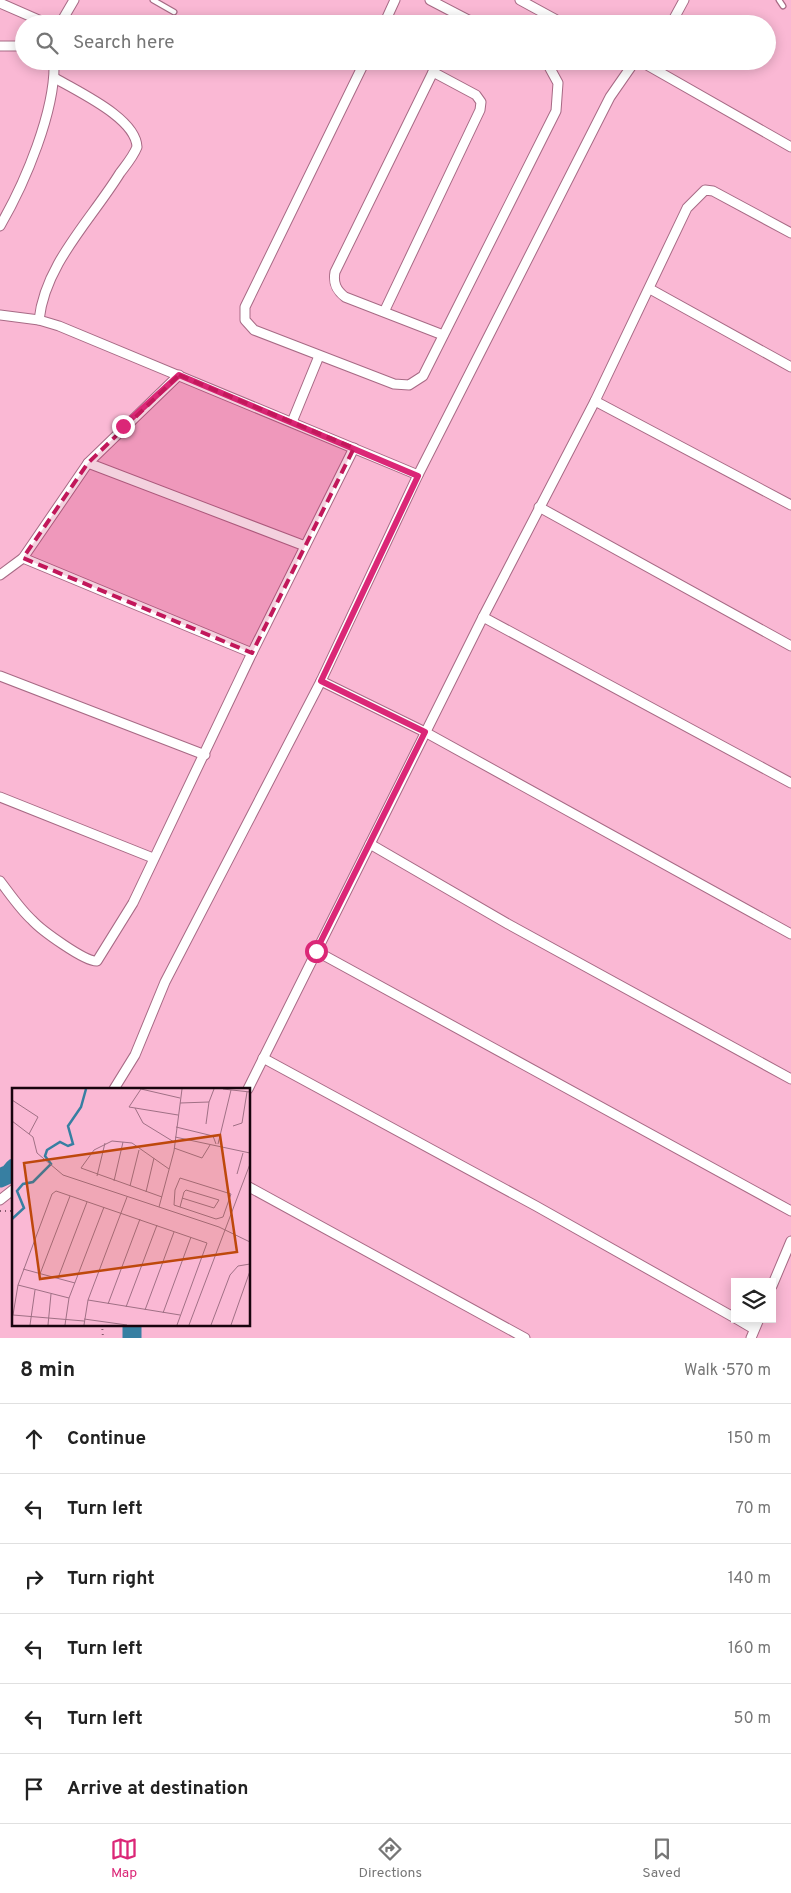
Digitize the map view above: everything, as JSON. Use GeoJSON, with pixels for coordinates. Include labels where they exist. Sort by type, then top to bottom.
{"type":"FeatureCollection","features":[{"type":"Feature","properties":{"kind":"street"},"geometry":{"type":"LineString","coordinates":[[65,15],[74,0]]}},
{"type":"Feature","properties":{"kind":"street"},"geometry":{"type":"LineString","coordinates":[[388,15],[395,0]]}},
{"type":"Feature","properties":{"kind":"street"},"geometry":{"type":"LineString","coordinates":[[430,0],[451,15]]}},
{"type":"Feature","properties":{"kind":"street"},"geometry":{"type":"LineString","coordinates":[[676,15],[684,0]]}},
{"type":"Feature","properties":{"kind":"street"},"geometry":{"type":"LineString","coordinates":[[526,2],[548,15]]}},
{"type":"Feature","properties":{"kind":"street"},"geometry":{"type":"LineString","coordinates":[[0,3],[27,15]]}},
{"type":"Feature","properties":{"kind":"street"},"geometry":{"type":"LineString","coordinates":[[0,46],[15,46]]}},
{"type":"Feature","properties":{"kind":"street"},"geometry":{"type":"LineString","coordinates":[[0,226],[38,140],[52,96],[55,70]]}},
{"type":"Feature","properties":{"kind":"street"},"geometry":{"type":"LineString","coordinates":[[361,70],[246,307],[245,320],[254,330],[319,356],[394,384],[409,385],[423,376],[556,111],[558,83],[551,70]]}},
{"type":"Feature","properties":{"kind":"street"},"geometry":{"type":"LineString","coordinates":[[115,1088],[135,1055],[165,982],[321,681],[418,476],[610,97],[629,70]]}},
{"type":"Feature","properties":{"kind":"street"},"geometry":{"type":"LineString","coordinates":[[656,70],[791,147]]}},
{"type":"Feature","properties":{"kind":"street"},"geometry":{"type":"LineString","coordinates":[[384,312],[480,110],[481,102],[476,96],[433,72],[335,272],[335,286],[345,297],[443,335]]}},
{"type":"Feature","properties":{"kind":"street"},"geometry":{"type":"LineString","coordinates":[[39,320],[45,293],[66,252],[110,190],[136,147],[136,140],[122,120],[55,78]]}},
{"type":"Feature","properties":{"kind":"street"},"geometry":{"type":"LineString","coordinates":[[248,1088],[482,617],[595,401],[687,208],[705,190],[712,191],[791,233]]}},
{"type":"Feature","properties":{"kind":"street"},"geometry":{"type":"LineString","coordinates":[[650,289],[791,368]]}},
{"type":"Feature","properties":{"kind":"street"},"geometry":{"type":"LineString","coordinates":[[0,316],[39,320],[59,326],[418,476]]}},
{"type":"Feature","properties":{"kind":"street"},"geometry":{"type":"LineString","coordinates":[[292,422],[319,356]]}},
{"type":"Feature","properties":{"kind":"street"},"geometry":{"type":"LineString","coordinates":[[0,575],[23,558],[88,463],[179,375]]}},
{"type":"Feature","properties":{"kind":"street"},"geometry":{"type":"LineString","coordinates":[[595,401],[791,506]]}},
{"type":"Feature","properties":{"kind":"street"},"geometry":{"type":"LineString","coordinates":[[0,881],[32,921],[82,956],[97,961],[133,902],[205,755],[252,653],[354,448]]}},
{"type":"Feature","properties":{"kind":"street"},"geometry":{"type":"LineString","coordinates":[[88,463],[305,546]]}},
{"type":"Feature","properties":{"kind":"street"},"geometry":{"type":"LineString","coordinates":[[538,507],[791,646]]}},
{"type":"Feature","properties":{"kind":"street"},"geometry":{"type":"LineString","coordinates":[[23,558],[252,653]]}},
{"type":"Feature","properties":{"kind":"street"},"geometry":{"type":"LineString","coordinates":[[482,617],[791,783]]}},
{"type":"Feature","properties":{"kind":"street"},"geometry":{"type":"LineString","coordinates":[[0,676],[205,755]]}},
{"type":"Feature","properties":{"kind":"street"},"geometry":{"type":"LineString","coordinates":[[321,681],[425,732],[791,934]]}},
{"type":"Feature","properties":{"kind":"street"},"geometry":{"type":"LineString","coordinates":[[0,797],[153,858]]}},
{"type":"Feature","properties":{"kind":"street"},"geometry":{"type":"LineString","coordinates":[[370,844],[508,924],[791,1080]]}},
{"type":"Feature","properties":{"kind":"street"},"geometry":{"type":"LineString","coordinates":[[316,951],[791,1211]]}},
{"type":"Feature","properties":{"kind":"street"},"geometry":{"type":"LineString","coordinates":[[263,1058],[536,1206],[731,1316]]}},
{"type":"Feature","properties":{"kind":"street"},"geometry":{"type":"LineString","coordinates":[[250,1188],[526,1338]]}},
{"type":"Feature","properties":{"kind":"street"},"geometry":{"type":"LineString","coordinates":[[0,1200],[12,1191]]}},
{"type":"Feature","properties":{"kind":"street"},"geometry":{"type":"LineString","coordinates":[[775,1278],[791,1241]]}},
{"type":"Feature","properties":{"kind":"street"},"geometry":{"type":"LineString","coordinates":[[740,1323],[752,1334]]}},
{"type":"Feature","properties":{"kind":"lane"},"geometry":{"type":"LineString","coordinates":[[153,0],[174,12]]}},
{"type":"Feature","properties":{"kind":"lane"},"geometry":{"type":"LineString","coordinates":[[778,0],[783,6]]}},
{"type":"Feature","properties":{"kind":"highlighted area"},"geometry":{"type":"Polygon","coordinates":[[[179,375],[354,448],[252,653],[23,558],[88,463],[179,375]]]}},
{"type":"Feature","properties":{"kind":"waterway"},"geometry":{"type":"LineString","coordinates":[[0,1178],[12,1170]]}},
{"type":"Feature","properties":{"kind":"waterway"},"geometry":{"type":"LineString","coordinates":[[132,1326],[132,1338]]}},
{"type":"Feature","properties":{"kind":"route"},"geometry":{"type":"LineString","coordinates":[[123,426],[179,375],[418,476],[321,681],[425,732],[316,951]]}}]}
